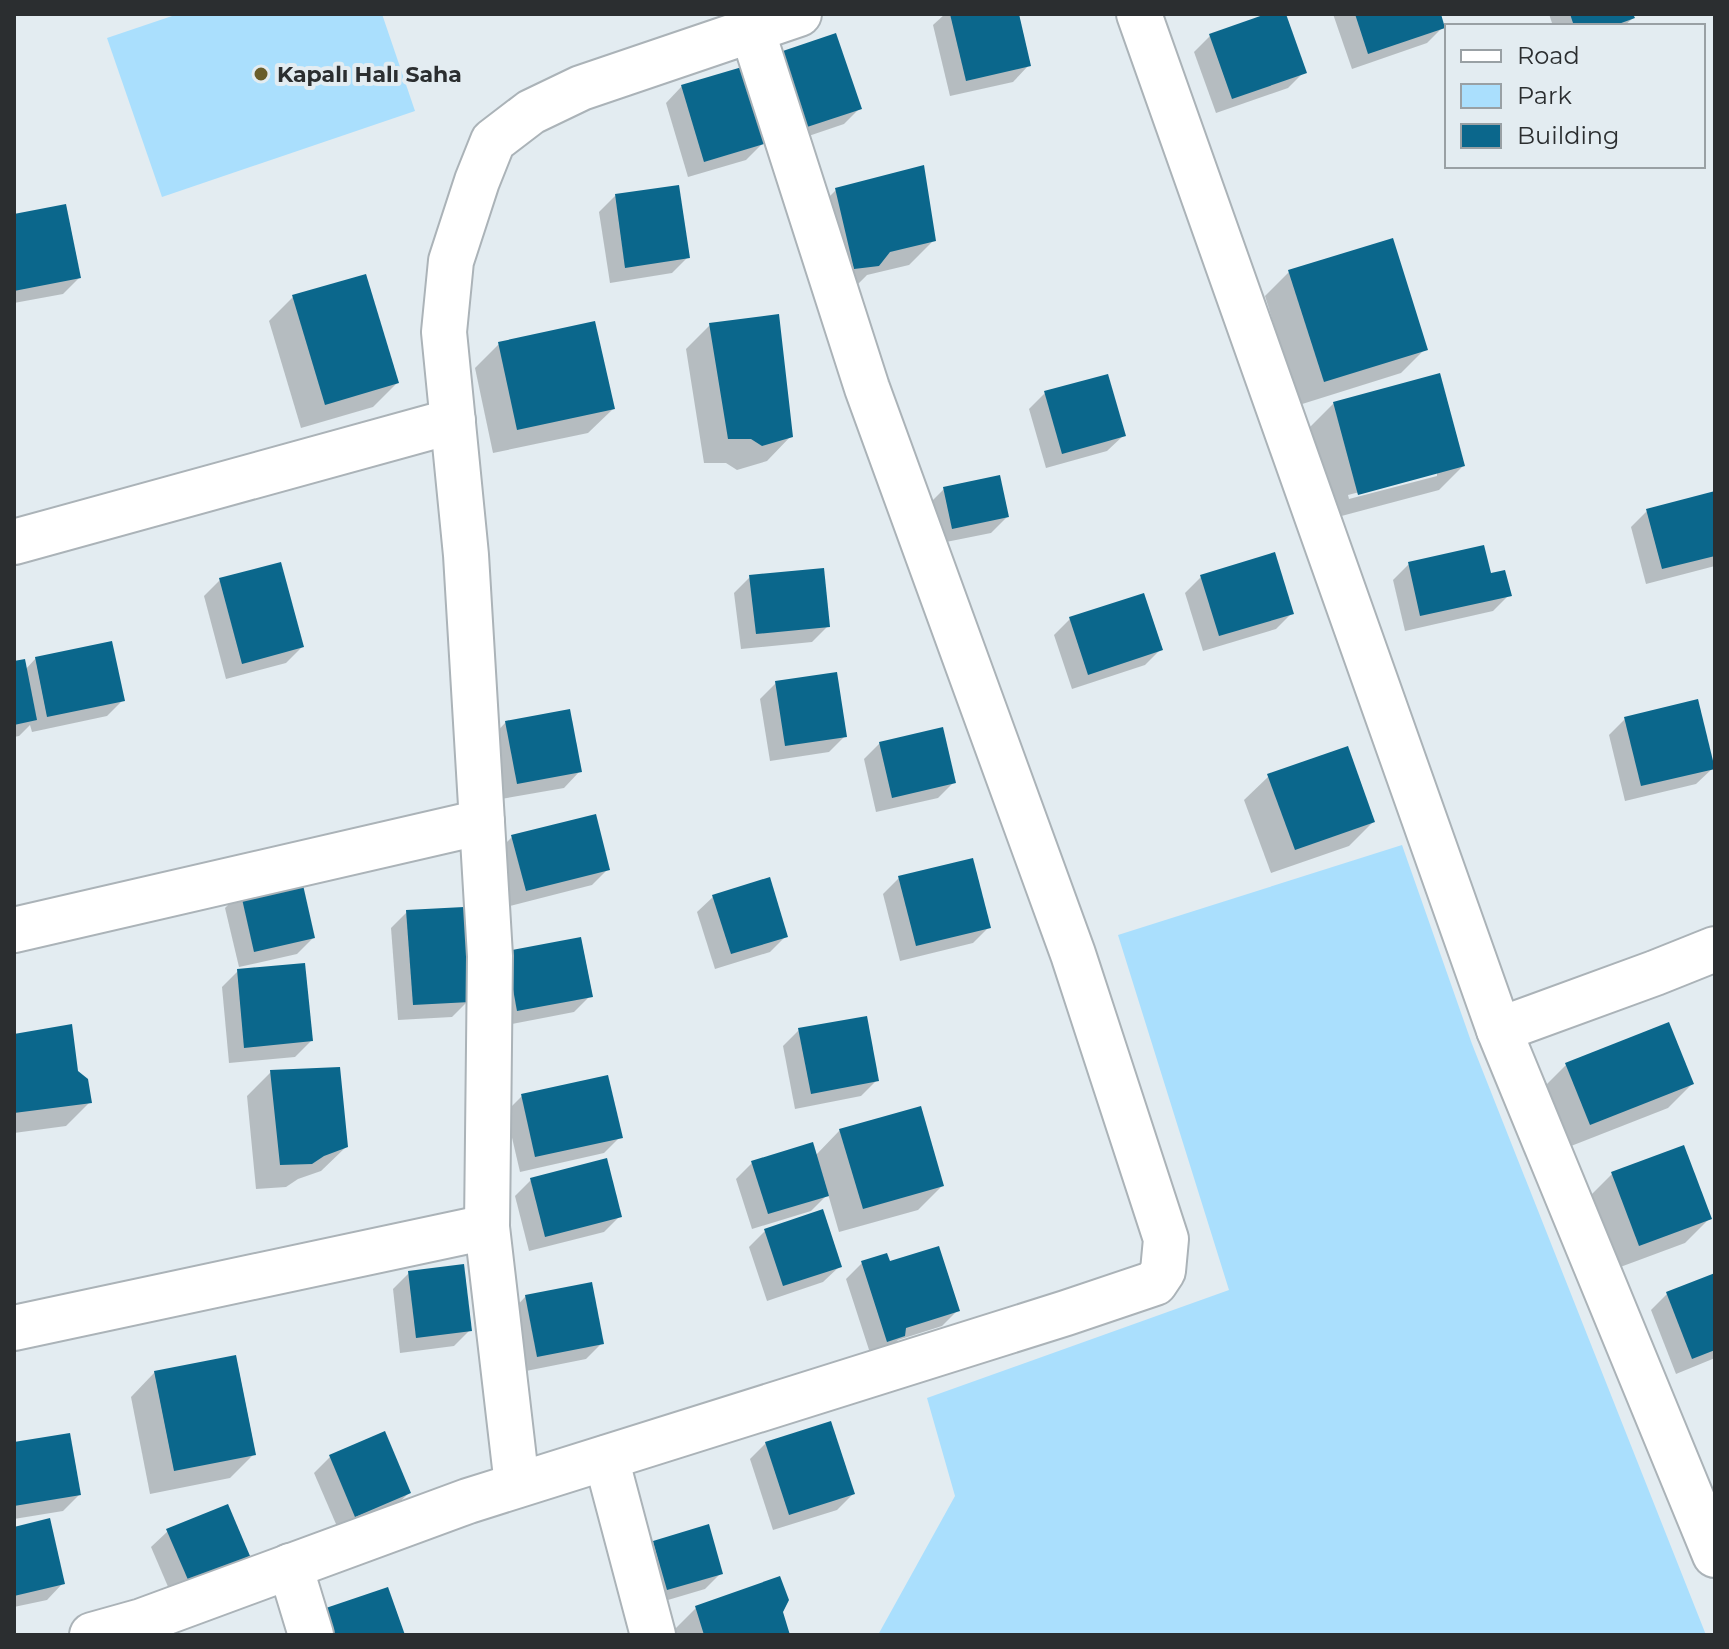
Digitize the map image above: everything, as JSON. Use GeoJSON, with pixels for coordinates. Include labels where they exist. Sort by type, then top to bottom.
{"type":"FeatureCollection","features":[{"type":"Feature","properties":{"kind":"street"},"geometry":{"type":"LineString","coordinates":[[517,1485],[487,1227],[490,956],[466,555],[444,332],[451,261],[493,141],[531,112],[581,88],[799,14]]}},
{"type":"Feature","properties":{"kind":"street"},"geometry":{"type":"LineString","coordinates":[[1139,14],[1499,1030],[1715,1555]]}},
{"type":"Feature","properties":{"kind":"street"},"geometry":{"type":"LineString","coordinates":[[92,1635],[142,1621],[468,1501],[1155,1283],[1163,1271],[1166,1239],[1073,954],[867,388],[752,30]]}},
{"type":"Feature","properties":{"kind":"street"},"geometry":{"type":"LineString","coordinates":[[14,542],[453,421]]}},
{"type":"Feature","properties":{"kind":"street"},"geometry":{"type":"LineString","coordinates":[[14,930],[482,822]]}},
{"type":"Feature","properties":{"kind":"street"},"geometry":{"type":"LineString","coordinates":[[1499,1030],[1715,949]]}},
{"type":"Feature","properties":{"kind":"street"},"geometry":{"type":"LineString","coordinates":[[14,1328],[487,1227]]}},
{"type":"Feature","properties":{"kind":"street"},"geometry":{"type":"LineString","coordinates":[[606,1458],[653,1635]]}},
{"type":"Feature","properties":{"kind":"street"},"geometry":{"type":"LineString","coordinates":[[290,1566],[311,1635]]}},
{"type":"Feature","properties":{"kind":"green space","name":"Kapalı Halı Saha"},"geometry":{"type":"Polygon","coordinates":[[[178,14],[382,14],[415,111],[162,197],[107,38],[178,14]]]}},
{"type":"Feature","properties":{"kind":"green space"},"geometry":{"type":"Polygon","coordinates":[[[1402,845],[1472,1044],[1706,1635],[878,1635],[955,1496],[927,1398],[1229,1290],[1118,935],[1402,845]]]}},
{"type":"Feature","properties":{"kind":"building"},"geometry":{"type":"Polygon","coordinates":[[[950,14],[1019,14],[1031,66],[966,81],[950,14]]]}},
{"type":"Feature","properties":{"kind":"building"},"geometry":{"type":"Polygon","coordinates":[[[1266,14],[1286,14],[1307,73],[1232,99],[1209,34],[1266,14]]]}},
{"type":"Feature","properties":{"kind":"building"},"geometry":{"type":"Polygon","coordinates":[[[1355,14],[1441,14],[1445,28],[1368,54],[1355,14]]]}},
{"type":"Feature","properties":{"kind":"building"},"geometry":{"type":"Polygon","coordinates":[[[1570,14],[1633,14],[1635,18],[1618,24],[1573,24],[1570,14]]]}},
{"type":"Feature","properties":{"kind":"building"},"geometry":{"type":"Polygon","coordinates":[[[836,33],[862,109],[801,129],[774,54],[836,33]]]}},
{"type":"Feature","properties":{"kind":"building"},"geometry":{"type":"Polygon","coordinates":[[[742,67],[764,144],[704,162],[681,85],[742,67]]]}},
{"type":"Feature","properties":{"kind":"building"},"geometry":{"type":"Polygon","coordinates":[[[924,165],[936,241],[890,252],[879,266],[854,269],[835,188],[924,165]]]}},
{"type":"Feature","properties":{"kind":"building"},"geometry":{"type":"Polygon","coordinates":[[[679,185],[690,258],[625,268],[615,194],[679,185]]]}},
{"type":"Feature","properties":{"kind":"building"},"geometry":{"type":"Polygon","coordinates":[[[66,204],[81,278],[14,291],[14,214],[66,204]]]}},
{"type":"Feature","properties":{"kind":"building"},"geometry":{"type":"Polygon","coordinates":[[[1393,238],[1428,350],[1324,382],[1288,270],[1393,238]]]}},
{"type":"Feature","properties":{"kind":"building"},"geometry":{"type":"Polygon","coordinates":[[[366,274],[399,383],[325,405],[292,295],[366,274]]]}},
{"type":"Feature","properties":{"kind":"building"},"geometry":{"type":"Polygon","coordinates":[[[779,314],[793,437],[762,446],[751,439],[728,439],[709,323],[779,314]]]}},
{"type":"Feature","properties":{"kind":"building"},"geometry":{"type":"Polygon","coordinates":[[[595,321],[615,409],[517,430],[498,342],[595,321]]]}},
{"type":"Feature","properties":{"kind":"building"},"geometry":{"type":"Polygon","coordinates":[[[1440,373],[1465,466],[1358,495],[1333,402],[1440,373]]]}},
{"type":"Feature","properties":{"kind":"building"},"geometry":{"type":"Polygon","coordinates":[[[1108,374],[1126,436],[1062,454],[1044,391],[1108,374]]]}},
{"type":"Feature","properties":{"kind":"building"},"geometry":{"type":"Polygon","coordinates":[[[1000,475],[1009,517],[952,529],[943,487],[1000,475]]]}},
{"type":"Feature","properties":{"kind":"building"},"geometry":{"type":"Polygon","coordinates":[[[1715,491],[1715,556],[1662,569],[1646,509],[1715,491]]]}},
{"type":"Feature","properties":{"kind":"building"},"geometry":{"type":"Polygon","coordinates":[[[1484,545],[1491,573],[1505,570],[1512,596],[1420,616],[1408,562],[1484,545]]]}},
{"type":"Feature","properties":{"kind":"building"},"geometry":{"type":"Polygon","coordinates":[[[1275,552],[1294,614],[1219,636],[1200,575],[1275,552]]]}},
{"type":"Feature","properties":{"kind":"building"},"geometry":{"type":"Polygon","coordinates":[[[281,562],[304,647],[242,664],[219,578],[281,562]]]}},
{"type":"Feature","properties":{"kind":"building"},"geometry":{"type":"Polygon","coordinates":[[[824,568],[830,627],[756,634],[749,575],[824,568]]]}},
{"type":"Feature","properties":{"kind":"building"},"geometry":{"type":"Polygon","coordinates":[[[1144,593],[1163,650],[1088,675],[1069,617],[1144,593]]]}},
{"type":"Feature","properties":{"kind":"building"},"geometry":{"type":"Polygon","coordinates":[[[112,641],[125,701],[47,717],[35,657],[112,641]]]}},
{"type":"Feature","properties":{"kind":"building"},"geometry":{"type":"Polygon","coordinates":[[[25,659],[37,720],[14,725],[14,661],[25,659]]]}},
{"type":"Feature","properties":{"kind":"building"},"geometry":{"type":"Polygon","coordinates":[[[837,672],[847,737],[785,746],[775,681],[837,672]]]}},
{"type":"Feature","properties":{"kind":"building"},"geometry":{"type":"Polygon","coordinates":[[[1698,699],[1715,769],[1641,786],[1624,717],[1698,699]]]}},
{"type":"Feature","properties":{"kind":"building"},"geometry":{"type":"Polygon","coordinates":[[[570,709],[582,772],[517,784],[505,721],[570,709]]]}},
{"type":"Feature","properties":{"kind":"building"},"geometry":{"type":"Polygon","coordinates":[[[943,727],[956,783],[892,798],[879,742],[943,727]]]}},
{"type":"Feature","properties":{"kind":"building"},"geometry":{"type":"Polygon","coordinates":[[[1348,746],[1375,822],[1295,850],[1267,774],[1348,746]]]}},
{"type":"Feature","properties":{"kind":"building"},"geometry":{"type":"Polygon","coordinates":[[[596,814],[610,870],[526,891],[511,835],[596,814]]]}},
{"type":"Feature","properties":{"kind":"building"},"geometry":{"type":"Polygon","coordinates":[[[973,858],[991,928],[916,946],[898,876],[973,858]]]}},
{"type":"Feature","properties":{"kind":"building"},"geometry":{"type":"Polygon","coordinates":[[[301,876],[315,938],[254,952],[240,890],[301,876]]]}},
{"type":"Feature","properties":{"kind":"building"},"geometry":{"type":"Polygon","coordinates":[[[770,877],[788,937],[731,954],[712,895],[770,877]]]}},
{"type":"Feature","properties":{"kind":"building"},"geometry":{"type":"Polygon","coordinates":[[[464,907],[470,1002],[413,1005],[406,910],[464,907]]]}},
{"type":"Feature","properties":{"kind":"building"},"geometry":{"type":"Polygon","coordinates":[[[581,937],[593,997],[517,1011],[506,951],[581,937]]]}},
{"type":"Feature","properties":{"kind":"building"},"geometry":{"type":"Polygon","coordinates":[[[305,963],[313,1041],[244,1048],[237,969],[305,963]]]}},
{"type":"Feature","properties":{"kind":"building"},"geometry":{"type":"Polygon","coordinates":[[[867,1016],[879,1081],[811,1094],[798,1028],[867,1016]]]}},
{"type":"Feature","properties":{"kind":"building"},"geometry":{"type":"Polygon","coordinates":[[[1669,1022],[1694,1084],[1590,1125],[1565,1063],[1669,1022]]]}},
{"type":"Feature","properties":{"kind":"building"},"geometry":{"type":"Polygon","coordinates":[[[72,1024],[78,1071],[88,1079],[92,1103],[14,1113],[14,1034],[72,1024]]]}},
{"type":"Feature","properties":{"kind":"building"},"geometry":{"type":"Polygon","coordinates":[[[340,1067],[348,1147],[312,1164],[280,1165],[270,1070],[340,1067]]]}},
{"type":"Feature","properties":{"kind":"building"},"geometry":{"type":"Polygon","coordinates":[[[608,1075],[623,1138],[535,1157],[521,1094],[608,1075]]]}},
{"type":"Feature","properties":{"kind":"building"},"geometry":{"type":"Polygon","coordinates":[[[921,1106],[944,1186],[863,1209],[839,1129],[921,1106]]]}},
{"type":"Feature","properties":{"kind":"building"},"geometry":{"type":"Polygon","coordinates":[[[813,1142],[829,1196],[768,1214],[751,1161],[813,1142]]]}},
{"type":"Feature","properties":{"kind":"building"},"geometry":{"type":"Polygon","coordinates":[[[1684,1145],[1712,1219],[1639,1246],[1611,1172],[1684,1145]]]}},
{"type":"Feature","properties":{"kind":"building"},"geometry":{"type":"Polygon","coordinates":[[[607,1158],[622,1217],[545,1237],[530,1178],[607,1158]]]}},
{"type":"Feature","properties":{"kind":"building"},"geometry":{"type":"Polygon","coordinates":[[[823,1209],[842,1267],[783,1286],[764,1229],[823,1209]]]}},
{"type":"Feature","properties":{"kind":"building"},"geometry":{"type":"Polygon","coordinates":[[[939,1246],[960,1311],[906,1328],[905,1336],[887,1342],[861,1261],[887,1253],[890,1261],[939,1246]]]}},
{"type":"Feature","properties":{"kind":"building"},"geometry":{"type":"Polygon","coordinates":[[[464,1264],[472,1331],[416,1338],[408,1271],[464,1264]]]}},
{"type":"Feature","properties":{"kind":"building"},"geometry":{"type":"Polygon","coordinates":[[[1715,1273],[1715,1350],[1692,1359],[1666,1292],[1715,1273]]]}},
{"type":"Feature","properties":{"kind":"building"},"geometry":{"type":"Polygon","coordinates":[[[592,1282],[604,1344],[537,1357],[525,1295],[592,1282]]]}},
{"type":"Feature","properties":{"kind":"building"},"geometry":{"type":"Polygon","coordinates":[[[236,1355],[256,1455],[174,1471],[154,1371],[236,1355]]]}},
{"type":"Feature","properties":{"kind":"building"},"geometry":{"type":"Polygon","coordinates":[[[831,1421],[855,1494],[789,1515],[765,1442],[831,1421]]]}},
{"type":"Feature","properties":{"kind":"building"},"geometry":{"type":"Polygon","coordinates":[[[385,1431],[411,1493],[355,1517],[329,1455],[385,1431]]]}},
{"type":"Feature","properties":{"kind":"building"},"geometry":{"type":"Polygon","coordinates":[[[70,1433],[81,1495],[14,1506],[14,1442],[70,1433]]]}},
{"type":"Feature","properties":{"kind":"building"},"geometry":{"type":"Polygon","coordinates":[[[228,1504],[250,1556],[189,1582],[166,1529],[228,1504]]]}},
{"type":"Feature","properties":{"kind":"building"},"geometry":{"type":"Polygon","coordinates":[[[50,1518],[65,1584],[14,1596],[14,1527],[50,1518]]]}},
{"type":"Feature","properties":{"kind":"building"},"geometry":{"type":"Polygon","coordinates":[[[709,1524],[723,1574],[667,1590],[653,1541],[709,1524]]]}},
{"type":"Feature","properties":{"kind":"building"},"geometry":{"type":"Polygon","coordinates":[[[780,1576],[789,1600],[783,1612],[790,1635],[704,1635],[695,1606],[780,1576]]]}},
{"type":"Feature","properties":{"kind":"building"},"geometry":{"type":"Polygon","coordinates":[[[388,1587],[405,1635],[328,1635],[320,1610],[388,1587]]]}},
{"type":"Feature","properties":{"kind":"place","name":"Kapalı Halı Saha"},"geometry":{"type":"Point","coordinates":[261,74]}}]}
